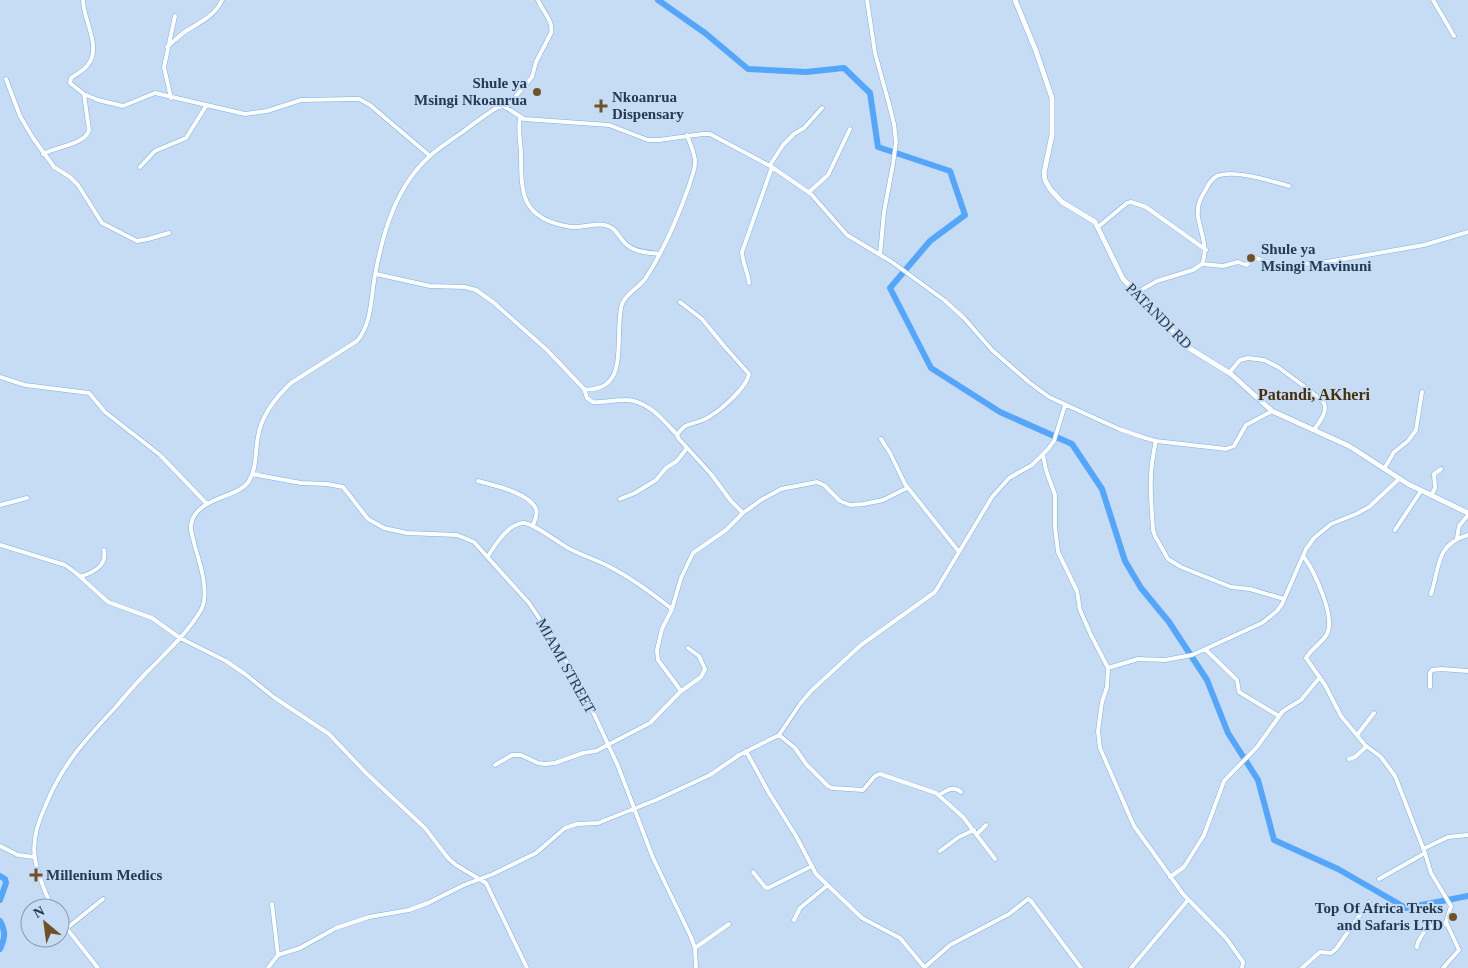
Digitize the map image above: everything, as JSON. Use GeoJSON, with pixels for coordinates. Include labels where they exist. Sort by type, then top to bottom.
{"type":"FeatureCollection","features":[{"type":"Feature","properties":{"kind":"street"},"geometry":{"type":"LineString","coordinates":[[83,0],[91,33],[93,54],[87,66],[70,80],[84,94],[98,100],[123,106],[152,94],[245,114],[267,111],[296,101],[359,99],[374,108],[430,156]]}},
{"type":"Feature","properties":{"kind":"street"},"geometry":{"type":"LineString","coordinates":[[167,47],[185,32],[212,15],[222,0]]}},
{"type":"Feature","properties":{"kind":"street"},"geometry":{"type":"LineString","coordinates":[[506,108],[532,77],[536,62],[552,30],[551,23],[538,0]]}},
{"type":"Feature","properties":{"kind":"street"},"geometry":{"type":"LineString","coordinates":[[867,0],[875,54],[894,124],[896,142],[884,212],[880,255]]}},
{"type":"Feature","properties":{"kind":"street","name":"PATANDI RD"},"geometry":{"type":"LineString","coordinates":[[1015,0],[1036,51],[1052,98],[1052,135],[1044,172],[1045,180],[1050,189],[1062,202],[1088,217],[1098,227],[1120,276],[1189,348],[1229,373],[1272,410],[1349,446],[1399,479],[1468,514]]}},
{"type":"Feature","properties":{"kind":"street"},"geometry":{"type":"LineString","coordinates":[[1433,0],[1454,36]]}},
{"type":"Feature","properties":{"kind":"street"},"geometry":{"type":"LineString","coordinates":[[171,98],[164,72],[164,61],[175,16]]}},
{"type":"Feature","properties":{"kind":"street"},"geometry":{"type":"LineString","coordinates":[[6,79],[20,116],[43,154],[54,167],[74,181],[105,225],[137,241],[169,233]]}},
{"type":"Feature","properties":{"kind":"street"},"geometry":{"type":"LineString","coordinates":[[43,154],[54,148],[80,141],[88,135],[84,94]]}},
{"type":"Feature","properties":{"kind":"street"},"geometry":{"type":"LineString","coordinates":[[140,167],[155,151],[186,138],[206,106]]}},
{"type":"Feature","properties":{"kind":"street"},"geometry":{"type":"LineString","coordinates":[[49,898],[34,856],[35,839],[43,810],[56,781],[69,760],[127,693],[180,638],[197,616],[204,603],[203,578],[191,525],[197,513],[207,504],[246,485],[252,474],[261,422],[282,392],[291,383],[358,339],[369,313],[386,232],[399,197],[411,177],[430,156],[493,109],[501,106],[520,118],[530,120],[610,125],[648,140],[710,134],[771,166],[809,192],[842,230],[944,300],[964,318],[1008,365],[1049,397],[1118,429],[1156,441],[1226,449],[1234,446],[1246,425],[1272,410]]}},
{"type":"Feature","properties":{"kind":"street"},"geometry":{"type":"LineString","coordinates":[[749,283],[742,252],[771,166],[783,145],[794,134],[803,130],[822,108]]}},
{"type":"Feature","properties":{"kind":"street"},"geometry":{"type":"LineString","coordinates":[[520,118],[522,183],[526,202],[531,210],[547,219],[571,227],[602,225],[613,228],[629,247],[660,254]]}},
{"type":"Feature","properties":{"kind":"street"},"geometry":{"type":"LineString","coordinates":[[809,192],[828,175],[850,129]]}},
{"type":"Feature","properties":{"kind":"street"},"geometry":{"type":"LineString","coordinates":[[584,389],[588,390],[603,386],[612,379],[617,358],[618,326],[622,306],[628,295],[646,278],[679,215],[694,167],[694,153],[687,135]]}},
{"type":"Feature","properties":{"kind":"street"},"geometry":{"type":"LineString","coordinates":[[1202,264],[1206,250],[1198,217],[1198,207],[1200,199],[1212,180],[1226,174],[1239,175],[1288,186]]}},
{"type":"Feature","properties":{"kind":"street"},"geometry":{"type":"LineString","coordinates":[[1098,227],[1127,203],[1131,202],[1146,207],[1206,250]]}},
{"type":"Feature","properties":{"kind":"street"},"geometry":{"type":"LineString","coordinates":[[1136,293],[1157,281],[1193,270],[1202,264],[1223,266],[1238,262],[1246,265],[1256,258],[1278,266],[1327,262],[1424,246],[1468,232]]}},
{"type":"Feature","properties":{"kind":"street"},"geometry":{"type":"LineString","coordinates":[[376,274],[440,288],[465,287],[480,292],[546,350],[584,389],[587,398],[593,402],[629,400],[642,403],[655,412],[743,513]]}},
{"type":"Feature","properties":{"kind":"street"},"geometry":{"type":"LineString","coordinates":[[677,435],[688,423],[704,420],[733,398],[744,386],[749,375],[748,371],[724,347],[702,319],[680,302]]}},
{"type":"Feature","properties":{"kind":"street"},"geometry":{"type":"LineString","coordinates":[[1229,373],[1239,360],[1248,358],[1264,360],[1278,367],[1324,403],[1326,407],[1325,412],[1314,430]]}},
{"type":"Feature","properties":{"kind":"street"},"geometry":{"type":"LineString","coordinates":[[0,377],[25,385],[89,393],[105,412],[160,455],[207,504]]}},
{"type":"Feature","properties":{"kind":"street"},"geometry":{"type":"LineString","coordinates":[[1384,469],[1394,452],[1408,441],[1416,430],[1422,392]]}},
{"type":"Feature","properties":{"kind":"street"},"geometry":{"type":"LineString","coordinates":[[268,968],[278,955],[300,948],[336,928],[369,917],[409,910],[428,903],[536,853],[565,828],[577,824],[598,823],[634,809],[702,779],[746,751],[779,735],[811,691],[861,645],[935,592],[992,496],[1010,478],[1032,465],[1054,441],[1065,405]]}},
{"type":"Feature","properties":{"kind":"street"},"geometry":{"type":"LineString","coordinates":[[881,439],[907,488],[959,552]]}},
{"type":"Feature","properties":{"kind":"street"},"geometry":{"type":"LineString","coordinates":[[1156,441],[1152,457],[1150,481],[1153,530],[1168,558],[1219,583],[1284,599]]}},
{"type":"Feature","properties":{"kind":"street"},"geometry":{"type":"LineString","coordinates":[[620,499],[635,494],[656,480],[666,468],[678,461],[687,448]]}},
{"type":"Feature","properties":{"kind":"street"},"geometry":{"type":"LineString","coordinates":[[1043,455],[1055,495],[1055,527],[1058,552],[1077,592],[1080,610],[1108,668],[1107,687],[1098,731],[1100,748],[1134,826],[1188,900],[1226,938],[1243,962],[1242,968]]}},
{"type":"Feature","properties":{"kind":"street"},"geometry":{"type":"LineString","coordinates":[[1431,496],[1435,488],[1434,474],[1440,469]]}},
{"type":"Feature","properties":{"kind":"street","name":"MIAMI STREET"},"geometry":{"type":"LineString","coordinates":[[252,474],[307,484],[327,484],[343,487],[368,519],[384,528],[407,533],[457,535],[474,542],[519,590],[560,648],[588,701],[618,766],[653,858],[686,925],[695,948],[696,968]]}},
{"type":"Feature","properties":{"kind":"street"},"geometry":{"type":"LineString","coordinates":[[1108,668],[1138,659],[1165,660],[1187,656],[1262,623],[1277,611],[1310,543],[1327,527],[1370,506],[1399,479]]}},
{"type":"Feature","properties":{"kind":"street"},"geometry":{"type":"LineString","coordinates":[[478,481],[504,488],[527,500],[536,510],[533,525]]}},
{"type":"Feature","properties":{"kind":"street"},"geometry":{"type":"LineString","coordinates":[[680,692],[677,684],[665,672],[657,655],[662,629],[672,609],[681,578],[691,556],[726,530],[760,500],[781,489],[815,482],[824,485],[840,501],[850,505],[883,500],[907,488]]}},
{"type":"Feature","properties":{"kind":"street"},"geometry":{"type":"LineString","coordinates":[[1395,530],[1421,491]]}},
{"type":"Feature","properties":{"kind":"street"},"geometry":{"type":"LineString","coordinates":[[0,505],[27,498]]}},
{"type":"Feature","properties":{"kind":"street"},"geometry":{"type":"LineString","coordinates":[[1457,538],[1459,526],[1468,514]]}},
{"type":"Feature","properties":{"kind":"street"},"geometry":{"type":"LineString","coordinates":[[488,556],[498,541],[514,526],[525,522],[569,548],[611,567],[672,609]]}},
{"type":"Feature","properties":{"kind":"street"},"geometry":{"type":"LineString","coordinates":[[1431,594],[1440,556],[1452,541],[1468,535]]}},
{"type":"Feature","properties":{"kind":"street"},"geometry":{"type":"LineString","coordinates":[[0,545],[65,565],[108,602],[152,618],[180,638],[231,664],[275,698],[329,734],[367,774],[425,828],[448,858],[461,868],[482,879],[488,887],[517,951],[527,968]]}},
{"type":"Feature","properties":{"kind":"street"},"geometry":{"type":"LineString","coordinates":[[80,577],[92,572],[101,565],[105,556],[104,550]]}},
{"type":"Feature","properties":{"kind":"street"},"geometry":{"type":"LineString","coordinates":[[1304,557],[1315,574],[1328,615],[1327,634],[1306,657],[1320,677],[1341,716],[1366,747],[1386,764],[1399,784],[1431,873],[1451,906],[1447,924],[1459,950],[1443,968]]}},
{"type":"Feature","properties":{"kind":"street"},"geometry":{"type":"LineString","coordinates":[[495,764],[508,756],[519,754],[538,763],[555,763],[583,753],[596,751],[650,723],[680,692],[700,677],[705,669],[699,656],[688,648]]}},
{"type":"Feature","properties":{"kind":"street"},"geometry":{"type":"LineString","coordinates":[[1205,649],[1237,680],[1240,692],[1279,716]]}},
{"type":"Feature","properties":{"kind":"street"},"geometry":{"type":"LineString","coordinates":[[1430,687],[1430,673],[1432,670],[1441,668],[1468,671]]}},
{"type":"Feature","properties":{"kind":"street"},"geometry":{"type":"LineString","coordinates":[[1170,877],[1184,867],[1204,835],[1209,826],[1224,782],[1256,747],[1287,707],[1301,700],[1320,677]]}},
{"type":"Feature","properties":{"kind":"street"},"geometry":{"type":"LineString","coordinates":[[1358,735],[1374,713]]}},
{"type":"Feature","properties":{"kind":"street"},"geometry":{"type":"LineString","coordinates":[[779,735],[794,748],[806,764],[830,788],[863,790],[875,776],[880,774],[926,789],[938,795],[963,817],[995,859]]}},
{"type":"Feature","properties":{"kind":"street"},"geometry":{"type":"LineString","coordinates":[[1349,759],[1355,757],[1366,747]]}},
{"type":"Feature","properties":{"kind":"street"},"geometry":{"type":"LineString","coordinates":[[746,751],[818,877],[862,918],[900,938],[925,967],[950,945],[1009,914],[1028,899],[1081,968]]}},
{"type":"Feature","properties":{"kind":"street"},"geometry":{"type":"LineString","coordinates":[[1373,752],[1377,759]]}},
{"type":"Feature","properties":{"kind":"street"},"geometry":{"type":"LineString","coordinates":[[938,795],[951,788],[958,789],[961,792]]}},
{"type":"Feature","properties":{"kind":"street"},"geometry":{"type":"LineString","coordinates":[[977,834],[986,824]]}},
{"type":"Feature","properties":{"kind":"street"},"geometry":{"type":"LineString","coordinates":[[940,851],[959,837],[974,830]]}},
{"type":"Feature","properties":{"kind":"street"},"geometry":{"type":"LineString","coordinates":[[1379,879],[1448,837],[1468,835]]}},
{"type":"Feature","properties":{"kind":"street"},"geometry":{"type":"LineString","coordinates":[[0,846],[18,856],[34,856]]}},
{"type":"Feature","properties":{"kind":"street"},"geometry":{"type":"LineString","coordinates":[[753,872],[765,887],[771,887],[812,866]]}},
{"type":"Feature","properties":{"kind":"street"},"geometry":{"type":"LineString","coordinates":[[794,920],[803,904],[828,885]]}},
{"type":"Feature","properties":{"kind":"street"},"geometry":{"type":"LineString","coordinates":[[70,926],[103,899]]}},
{"type":"Feature","properties":{"kind":"street"},"geometry":{"type":"LineString","coordinates":[[1131,968],[1188,900]]}},
{"type":"Feature","properties":{"kind":"street"},"geometry":{"type":"LineString","coordinates":[[1302,968],[1320,952],[1330,953],[1336,949],[1369,902]]}},
{"type":"Feature","properties":{"kind":"street"},"geometry":{"type":"LineString","coordinates":[[272,904],[278,955]]}},
{"type":"Feature","properties":{"kind":"street"},"geometry":{"type":"LineString","coordinates":[[695,948],[729,924]]}},
{"type":"Feature","properties":{"kind":"street"},"geometry":{"type":"LineString","coordinates":[[1417,947],[1427,927],[1447,924]]}},
{"type":"Feature","properties":{"kind":"street"},"geometry":{"type":"LineString","coordinates":[[70,932],[98,968]]}},
{"type":"Feature","properties":{"kind":"waterway"},"geometry":{"type":"LineString","coordinates":[[658,0],[705,33],[748,69],[806,72],[844,68],[870,93],[878,147],[950,171],[965,215],[930,241],[890,288],[931,368],[1000,412],[1072,444],[1102,489],[1125,561],[1141,588],[1169,622],[1207,680],[1228,733],[1258,780],[1274,840],[1338,869],[1406,908],[1468,896]]}},
{"type":"Feature","properties":{"kind":"waterway"},"geometry":{"type":"LineString","coordinates":[[0,876],[5,879],[6,883],[0,900]]}},
{"type":"Feature","properties":{"kind":"waterway"},"geometry":{"type":"LineString","coordinates":[[0,921],[4,935],[0,949]]}},
{"type":"Feature","properties":{"kind":"place","name":"Shule ya Msingi Nkoanrua"},"geometry":{"type":"Point","coordinates":[537,92]}},
{"type":"Feature","properties":{"kind":"place","name":"Nkoanrua Dispensary"},"geometry":{"type":"Point","coordinates":[601,106]}},
{"type":"Feature","properties":{"kind":"place","name":"Shule ya Msingi Mavinuni"},"geometry":{"type":"Point","coordinates":[1251,258]}},
{"type":"Feature","properties":{"kind":"place","name":"Millenium Medics"},"geometry":{"type":"Point","coordinates":[36,875]}},
{"type":"Feature","properties":{"kind":"place","name":"Top Of Africa Treks and Safaris LTD"},"geometry":{"type":"Point","coordinates":[1453,917]}},
{"type":"Feature","properties":{"kind":"district","name":"Patandi, AKheri"},"geometry":{"type":"Point","coordinates":[1314,394]}}]}
